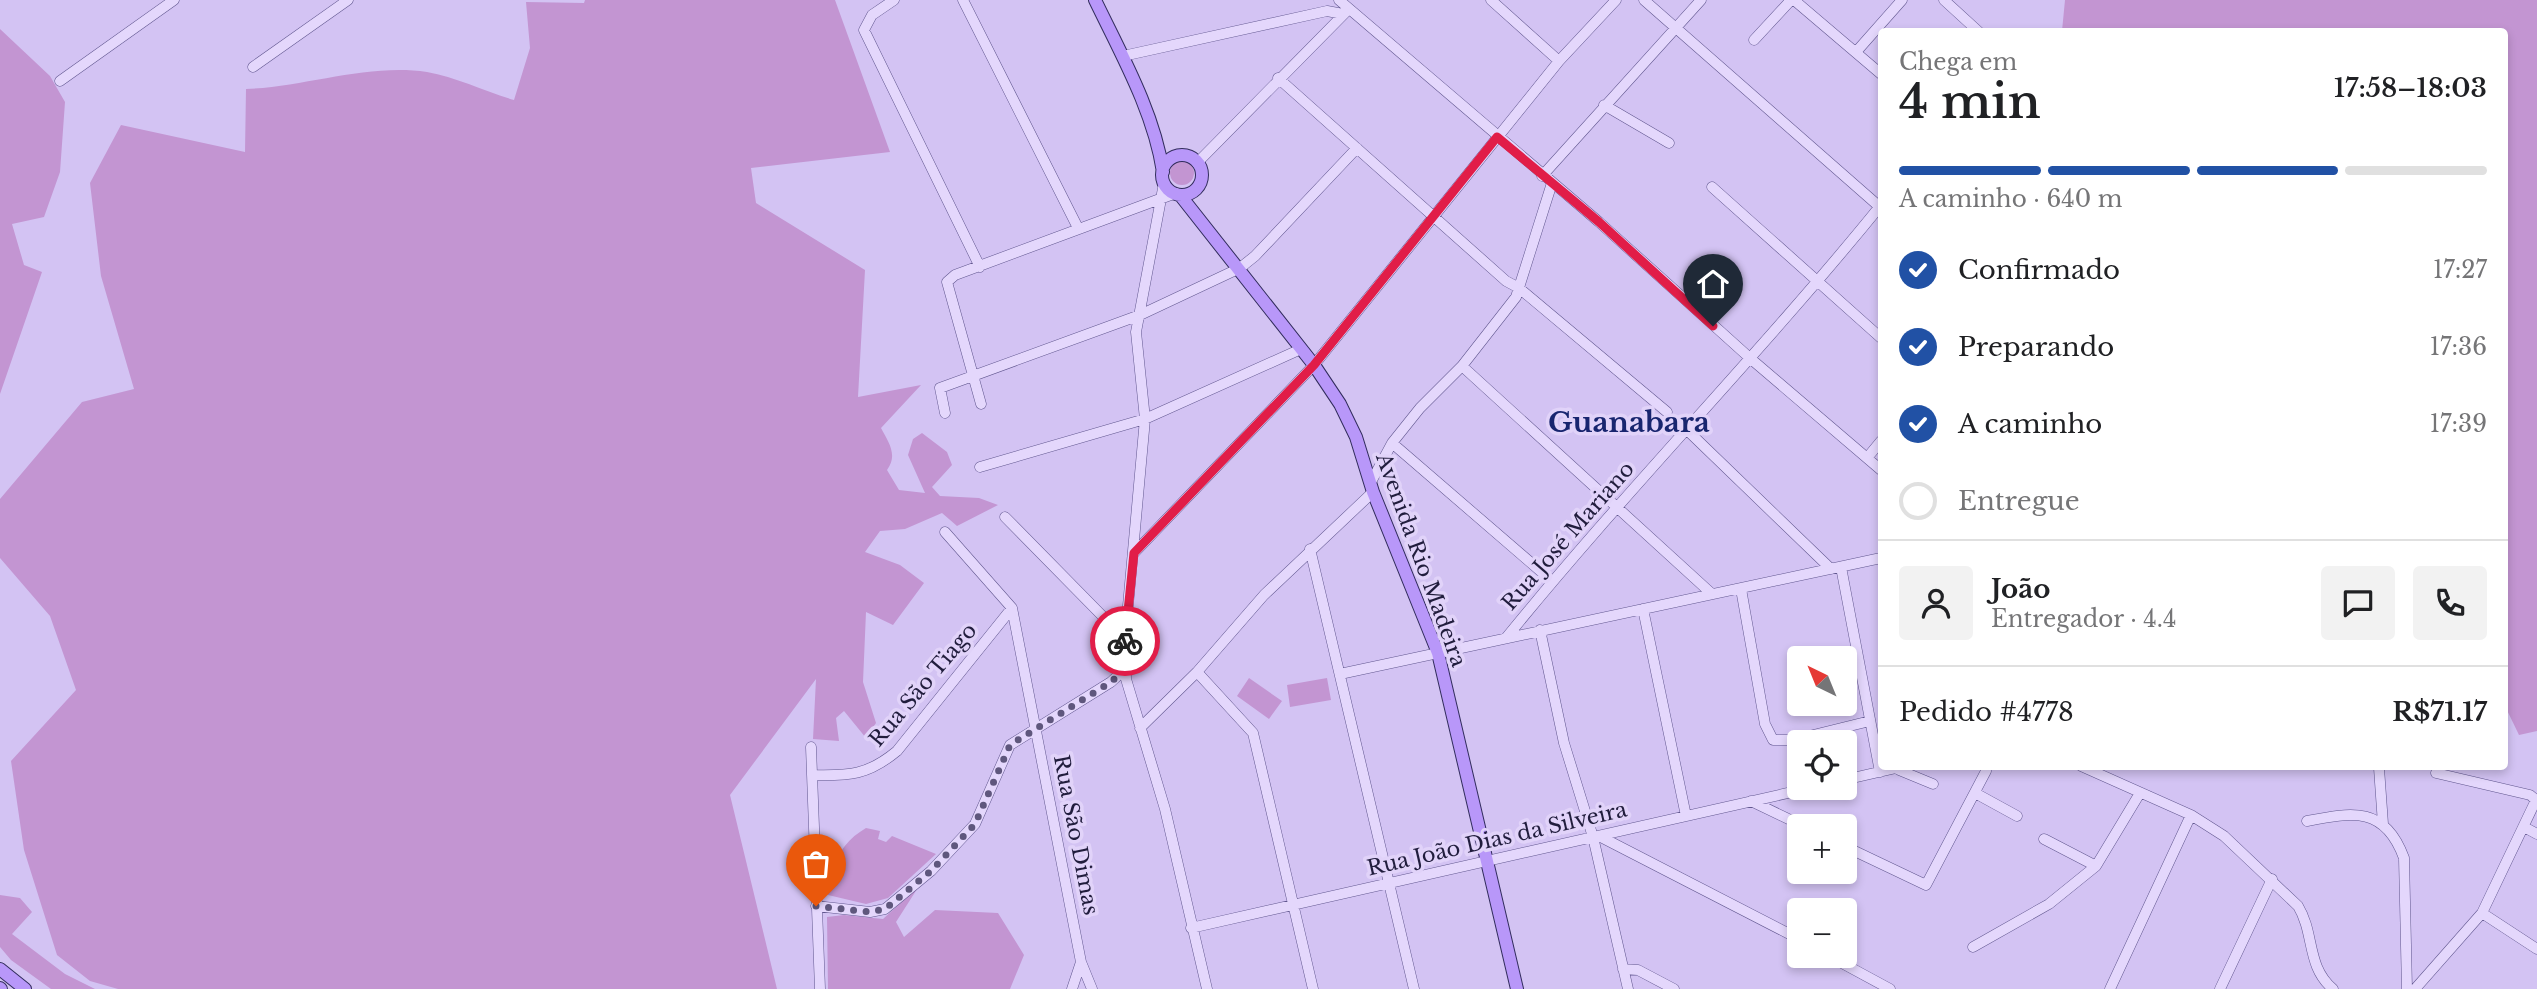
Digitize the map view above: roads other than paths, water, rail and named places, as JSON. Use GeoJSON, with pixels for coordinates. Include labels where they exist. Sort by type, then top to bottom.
{"type":"FeatureCollection","features":[{"type":"Feature","properties":{"kind":"main road"},"geometry":{"type":"LineString","coordinates":[[1095,0],[1123,56],[1149,122],[1163,177],[1178,194],[1191,192],[1199,185],[1202,176],[1197,163],[1168,145],[1149,122]]}},
{"type":"Feature","properties":{"kind":"main road"},"geometry":{"type":"LineString","coordinates":[[1163,177],[1167,162],[1182,155]]}},
{"type":"Feature","properties":{"kind":"main road","name":"Avenida Rio Madeira"},"geometry":{"type":"LineString","coordinates":[[1199,185],[1199,203],[1208,226]]}},
{"type":"Feature","properties":{"kind":"main road","name":"Avenida Rio Madeira"},"geometry":{"type":"LineString","coordinates":[[1178,194],[1208,226],[1314,365],[1340,404],[1438,653],[1517,989]]}},
{"type":"Feature","properties":{"kind":"main road"},"geometry":{"type":"LineString","coordinates":[[0,969],[26,989]]}},
{"type":"Feature","properties":{"kind":"street"},"geometry":{"type":"LineString","coordinates":[[60,81],[174,0]]}},
{"type":"Feature","properties":{"kind":"street"},"geometry":{"type":"LineString","coordinates":[[253,67],[348,0]]}},
{"type":"Feature","properties":{"kind":"street"},"geometry":{"type":"LineString","coordinates":[[894,0],[872,15],[864,30],[980,267]]}},
{"type":"Feature","properties":{"kind":"street"},"geometry":{"type":"LineString","coordinates":[[963,0],[1078,228]]}},
{"type":"Feature","properties":{"kind":"street"},"geometry":{"type":"LineString","coordinates":[[1339,0],[1346,12],[1552,183],[1878,467]]}},
{"type":"Feature","properties":{"kind":"street"},"geometry":{"type":"LineString","coordinates":[[1491,0],[1559,61]]}},
{"type":"Feature","properties":{"kind":"street"},"geometry":{"type":"LineString","coordinates":[[1134,553],[1314,365],[1559,61],[1616,0]]}},
{"type":"Feature","properties":{"kind":"street"},"geometry":{"type":"LineString","coordinates":[[1644,0],[1878,204]]}},
{"type":"Feature","properties":{"kind":"street"},"geometry":{"type":"LineString","coordinates":[[1542,176],[1701,0]]}},
{"type":"Feature","properties":{"kind":"street"},"geometry":{"type":"LineString","coordinates":[[1754,40],[1792,0],[1878,71]]}},
{"type":"Feature","properties":{"kind":"street"},"geometry":{"type":"LineString","coordinates":[[1856,52],[1902,0]]}},
{"type":"Feature","properties":{"kind":"street"},"geometry":{"type":"LineString","coordinates":[[1944,0],[1975,28]]}},
{"type":"Feature","properties":{"kind":"street"},"geometry":{"type":"LineString","coordinates":[[1123,56],[1326,11],[1346,12]]}},
{"type":"Feature","properties":{"kind":"street"},"geometry":{"type":"LineString","coordinates":[[1197,163],[1346,12]]}},
{"type":"Feature","properties":{"kind":"street"},"geometry":{"type":"LineString","coordinates":[[1278,78],[1506,281],[1519,288],[1667,412]]}},
{"type":"Feature","properties":{"kind":"street"},"geometry":{"type":"LineString","coordinates":[[1604,105],[1668,143]]}},
{"type":"Feature","properties":{"kind":"street"},"geometry":{"type":"LineString","coordinates":[[945,413],[940,388],[1140,315],[1240,268],[1255,256],[1357,148]]}},
{"type":"Feature","properties":{"kind":"street"},"geometry":{"type":"LineString","coordinates":[[1163,177],[1163,199],[1136,332],[1146,419],[1125,639],[1126,668],[1164,809],[1207,989]]}},
{"type":"Feature","properties":{"kind":"street"},"geometry":{"type":"LineString","coordinates":[[1140,728],[1197,672],[1310,549],[1372,487],[1392,443],[1420,408],[1462,366],[1516,297],[1552,183]]}},
{"type":"Feature","properties":{"kind":"street"},"geometry":{"type":"LineString","coordinates":[[1712,187],[1878,335]]}},
{"type":"Feature","properties":{"kind":"street"},"geometry":{"type":"LineString","coordinates":[[981,404],[947,282],[955,275],[1078,228],[1178,194]]}},
{"type":"Feature","properties":{"kind":"street","name":"Rua José Mariano"},"geometry":{"type":"LineString","coordinates":[[1506,638],[1617,507],[1819,283],[1878,211]]}},
{"type":"Feature","properties":{"kind":"street"},"geometry":{"type":"LineString","coordinates":[[980,467],[1146,419],[1301,349]]}},
{"type":"Feature","properties":{"kind":"street"},"geometry":{"type":"LineString","coordinates":[[1462,366],[1712,594]]}},
{"type":"Feature","properties":{"kind":"street"},"geometry":{"type":"LineString","coordinates":[[1687,430],[1836,568],[1878,762]]}},
{"type":"Feature","properties":{"kind":"street"},"geometry":{"type":"LineString","coordinates":[[1392,443],[1552,581]]}},
{"type":"Feature","properties":{"kind":"street"},"geometry":{"type":"LineString","coordinates":[[1867,458],[1878,445]]}},
{"type":"Feature","properties":{"kind":"street"},"geometry":{"type":"LineString","coordinates":[[1005,517],[1125,639]]}},
{"type":"Feature","properties":{"kind":"street","name":"Rua São Dimas"},"geometry":{"type":"LineString","coordinates":[[944,532],[969,556],[1012,608],[1081,962],[1092,989]]}},
{"type":"Feature","properties":{"kind":"street"},"geometry":{"type":"LineString","coordinates":[[1310,549],[1414,989]]}},
{"type":"Feature","properties":{"kind":"street"},"geometry":{"type":"LineString","coordinates":[[1340,674],[1878,559]]}},
{"type":"Feature","properties":{"kind":"street"},"geometry":{"type":"LineString","coordinates":[[1741,589],[1765,723],[1773,740],[1793,740],[1870,721]]}},
{"type":"Feature","properties":{"kind":"street","name":"Rua São Tiago"},"geometry":{"type":"LineString","coordinates":[[813,775],[865,773],[878,767],[897,751],[1012,608]]}},
{"type":"Feature","properties":{"kind":"street"},"geometry":{"type":"LineString","coordinates":[[1643,609],[1686,816]]}},
{"type":"Feature","properties":{"kind":"street"},"geometry":{"type":"LineString","coordinates":[[1540,630],[1564,743],[1596,836],[1628,989]]}},
{"type":"Feature","properties":{"kind":"street"},"geometry":{"type":"LineString","coordinates":[[816,906],[870,912],[885,909],[931,871],[975,824],[1010,745],[1111,682],[1126,668]]}},
{"type":"Feature","properties":{"kind":"street"},"geometry":{"type":"LineString","coordinates":[[1197,672],[1253,733],[1313,989]]}},
{"type":"Feature","properties":{"kind":"street"},"geometry":{"type":"LineString","coordinates":[[811,747],[820,989]]}},
{"type":"Feature","properties":{"kind":"street"},"geometry":{"type":"LineString","coordinates":[[1857,777],[1891,770]]}},
{"type":"Feature","properties":{"kind":"street"},"geometry":{"type":"LineString","coordinates":[[1906,770],[1933,783]]}},
{"type":"Feature","properties":{"kind":"street"},"geometry":{"type":"LineString","coordinates":[[2090,770],[2191,815],[2224,836],[2272,879],[2306,919],[2313,962],[2322,979],[2333,989]]}},
{"type":"Feature","properties":{"kind":"street"},"geometry":{"type":"LineString","coordinates":[[2379,770],[2383,824]]}},
{"type":"Feature","properties":{"kind":"street"},"geometry":{"type":"LineString","coordinates":[[1857,852],[1926,885],[1986,771]]}},
{"type":"Feature","properties":{"kind":"street"},"geometry":{"type":"LineString","coordinates":[[2415,989],[2482,913],[2536,800],[2530,795],[2436,773]]}},
{"type":"Feature","properties":{"kind":"street","name":"Rua João Dias da Silveira"},"geometry":{"type":"LineString","coordinates":[[1191,928],[1787,793]]}},
{"type":"Feature","properties":{"kind":"street"},"geometry":{"type":"LineString","coordinates":[[1975,793],[2017,816]]}},
{"type":"Feature","properties":{"kind":"street"},"geometry":{"type":"LineString","coordinates":[[1973,947],[2049,904],[2096,866],[2140,793]]}},
{"type":"Feature","properties":{"kind":"street"},"geometry":{"type":"LineString","coordinates":[[1750,801],[1787,818]]}},
{"type":"Feature","properties":{"kind":"street"},"geometry":{"type":"LineString","coordinates":[[2307,821],[2346,814],[2366,815],[2383,824],[2397,838],[2404,858],[2407,989]]}},
{"type":"Feature","properties":{"kind":"street"},"geometry":{"type":"LineString","coordinates":[[2110,989],[2191,815]]}},
{"type":"Feature","properties":{"kind":"street"},"geometry":{"type":"LineString","coordinates":[[2524,827],[2537,834]]}},
{"type":"Feature","properties":{"kind":"street"},"geometry":{"type":"LineString","coordinates":[[1596,836],[1787,933]]}},
{"type":"Feature","properties":{"kind":"street"},"geometry":{"type":"LineString","coordinates":[[2044,839],[2096,866]]}},
{"type":"Feature","properties":{"kind":"street"},"geometry":{"type":"LineString","coordinates":[[2220,989],[2272,879]]}},
{"type":"Feature","properties":{"kind":"street"},"geometry":{"type":"LineString","coordinates":[[2482,913],[2537,949]]}},
{"type":"Feature","properties":{"kind":"street","name":"Rua São Dimas"},"geometry":{"type":"LineString","coordinates":[[1072,989],[1081,962]]}},
{"type":"Feature","properties":{"kind":"street"},"geometry":{"type":"LineString","coordinates":[[1851,968],[1889,989]]}},
{"type":"Feature","properties":{"kind":"street"},"geometry":{"type":"LineString","coordinates":[[1623,969],[1638,970],[1674,989]]}},
{"type":"Feature","properties":{"kind":"district","name":"Guanabara"},"geometry":{"type":"Point","coordinates":[1629,422]}}]}
